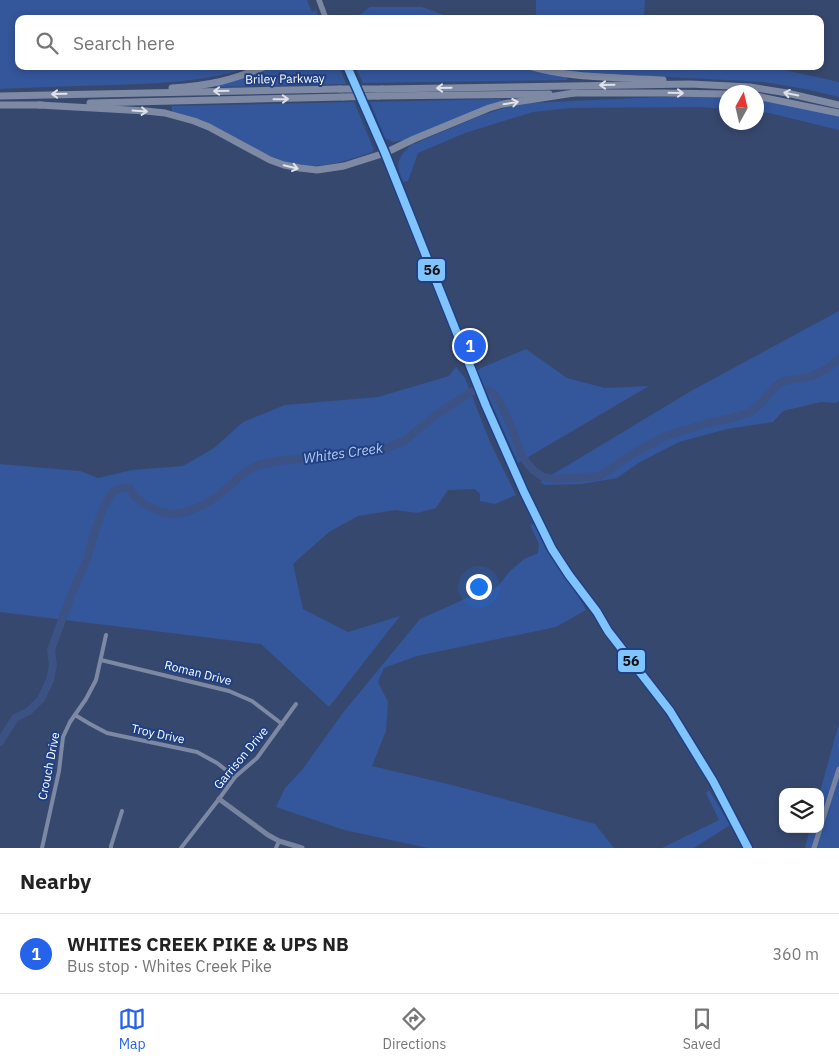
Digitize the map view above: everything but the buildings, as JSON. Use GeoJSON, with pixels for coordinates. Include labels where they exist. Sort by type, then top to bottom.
{"type":"FeatureCollection","features":[{"type":"Feature","properties":{"kind":"highway"},"geometry":{"type":"LineString","coordinates":[[116,93],[214,83],[241,77],[257,70]]}},
{"type":"Feature","properties":{"kind":"highway"},"geometry":{"type":"LineString","coordinates":[[543,70],[581,76],[690,84]]}},
{"type":"Feature","properties":{"kind":"highway","name":"Briley Parkway"},"geometry":{"type":"LineString","coordinates":[[0,96],[690,84],[750,87],[839,105]]}},
{"type":"Feature","properties":{"kind":"highway"},"geometry":{"type":"LineString","coordinates":[[39,105],[146,111],[172,115],[209,127],[270,160],[284,165],[317,170],[344,166],[385,153],[489,108],[503,104],[574,93]]}},
{"type":"Feature","properties":{"kind":"highway","name":"Briley Parkway"},"geometry":{"type":"LineString","coordinates":[[0,105],[378,96],[574,93],[719,94]]}},
{"type":"Feature","properties":{"kind":"highway"},"geometry":{"type":"LineString","coordinates":[[764,98],[839,113]]}},
{"type":"Feature","properties":{"kind":"main road"},"geometry":{"type":"LineString","coordinates":[[318,0],[324,15]]}},
{"type":"Feature","properties":{"kind":"main road"},"geometry":{"type":"LineString","coordinates":[[349,70],[385,153],[486,406],[524,492],[552,549],[597,612],[608,631],[674,719],[713,781],[748,848]]}},
{"type":"Feature","properties":{"kind":"street","name":"Crouch Drive"},"geometry":{"type":"LineString","coordinates":[[42,848],[59,771],[63,737],[96,680],[106,635]]}},
{"type":"Feature","properties":{"kind":"street","name":"Roman Drive"},"geometry":{"type":"LineString","coordinates":[[101,660],[229,691],[252,701],[282,724]]}},
{"type":"Feature","properties":{"kind":"street","name":"Garrison Drive"},"geometry":{"type":"LineString","coordinates":[[181,848],[235,777],[257,758],[296,704]]}},
{"type":"Feature","properties":{"kind":"street","name":"Troy Drive"},"geometry":{"type":"LineString","coordinates":[[75,715],[107,733],[196,752],[217,763],[235,777]]}},
{"type":"Feature","properties":{"kind":"street"},"geometry":{"type":"LineString","coordinates":[[824,816],[839,769]]}},
{"type":"Feature","properties":{"kind":"street"},"geometry":{"type":"LineString","coordinates":[[219,799],[268,835],[279,841],[302,848]]}},
{"type":"Feature","properties":{"kind":"street"},"geometry":{"type":"LineString","coordinates":[[111,848],[122,811]]}},
{"type":"Feature","properties":{"kind":"street"},"geometry":{"type":"LineString","coordinates":[[814,848],[818,833]]}},
{"type":"Feature","properties":{"kind":"street"},"geometry":{"type":"LineString","coordinates":[[276,848],[279,841]]}},
{"type":"Feature","properties":{"kind":"shaded area"},"geometry":{"type":"Polygon","coordinates":[[[0,0],[307,0],[312,12],[316,10],[318,15],[15,15],[15,70],[240,70],[185,81],[0,89],[0,0]]]}},
{"type":"Feature","properties":{"kind":"shaded area"},"geometry":{"type":"Polygon","coordinates":[[[536,0],[645,0],[644,15],[536,15],[536,0]]]}},
{"type":"Feature","properties":{"kind":"shaded area"},"geometry":{"type":"Polygon","coordinates":[[[370,7],[422,7],[444,15],[358,15],[370,7]]]}},
{"type":"Feature","properties":{"kind":"shaded area"},"geometry":{"type":"Polygon","coordinates":[[[265,70],[341,70],[346,84],[216,87],[216,85],[265,70]]]}},
{"type":"Feature","properties":{"kind":"shaded area"},"geometry":{"type":"Polygon","coordinates":[[[357,70],[531,70],[568,77],[567,80],[363,83],[357,70]]]}},
{"type":"Feature","properties":{"kind":"shaded area"},"geometry":{"type":"Polygon","coordinates":[[[564,70],[785,70],[839,82],[839,97],[764,82],[564,70]]]}},
{"type":"Feature","properties":{"kind":"shaded area"},"geometry":{"type":"Polygon","coordinates":[[[658,97],[719,97],[719,108],[570,108],[533,112],[465,133],[418,153],[408,181],[403,182],[398,166],[402,154],[411,145],[480,116],[504,108],[530,103],[658,97]]]}},
{"type":"Feature","properties":{"kind":"shaded area"},"geometry":{"type":"Polygon","coordinates":[[[501,99],[502,102],[405,140],[393,142],[385,138],[370,102],[501,99]]]}},
{"type":"Feature","properties":{"kind":"shaded area"},"geometry":{"type":"Polygon","coordinates":[[[764,101],[839,116],[839,130],[764,113],[764,101]]]}},
{"type":"Feature","properties":{"kind":"shaded area"},"geometry":{"type":"Polygon","coordinates":[[[354,102],[374,150],[335,163],[312,166],[273,158],[172,112],[172,106],[354,102]]]}},
{"type":"Feature","properties":{"kind":"shaded area"},"geometry":{"type":"Polygon","coordinates":[[[839,311],[839,401],[836,403],[821,402],[783,411],[773,422],[727,429],[679,442],[640,462],[617,478],[582,484],[545,485],[540,482],[691,391],[839,311]]]}},
{"type":"Feature","properties":{"kind":"shaded area"},"geometry":{"type":"Polygon","coordinates":[[[526,349],[567,378],[605,388],[649,386],[518,463],[477,371],[526,349]]]}},
{"type":"Feature","properties":{"kind":"shaded area"},"geometry":{"type":"Polygon","coordinates":[[[456,367],[465,378],[490,442],[516,495],[495,504],[480,501],[480,494],[475,489],[448,490],[436,508],[417,513],[395,510],[358,516],[329,532],[293,564],[303,609],[348,632],[400,616],[329,707],[261,644],[0,612],[0,464],[80,471],[98,478],[132,470],[183,466],[214,448],[243,422],[285,405],[378,397],[449,376],[456,367]]]}},
{"type":"Feature","properties":{"kind":"shaded area"},"geometry":{"type":"Polygon","coordinates":[[[536,523],[586,610],[556,627],[417,656],[384,668],[378,682],[388,702],[386,731],[372,766],[456,786],[595,824],[614,848],[428,848],[344,830],[276,807],[285,788],[302,770],[342,714],[420,619],[467,598],[488,594],[524,559],[538,553],[539,544],[530,525],[536,523]]]}},
{"type":"Feature","properties":{"kind":"shaded area"},"geometry":{"type":"Polygon","coordinates":[[[839,723],[839,848],[805,848],[809,833],[824,833],[824,788],[821,788],[839,723]]]}},
{"type":"Feature","properties":{"kind":"shaded area"},"geometry":{"type":"Polygon","coordinates":[[[709,790],[730,825],[694,848],[662,848],[719,820],[706,793],[709,790]]]}},
{"type":"Feature","properties":{"kind":"waterway","name":"Whites Creek"},"geometry":{"type":"LineString","coordinates":[[0,742],[15,718],[29,711],[41,699],[50,680],[53,665],[51,650],[86,561],[105,504],[113,492],[122,488],[129,488],[144,504],[161,512],[175,514],[189,511],[207,503],[245,472],[258,465],[385,449],[404,441],[436,415],[473,391],[488,390],[495,395],[501,404],[521,454],[533,470],[543,477],[554,479],[600,476],[629,456],[665,436],[751,412],[777,385],[784,381],[812,376],[827,369],[839,359]]}},
{"type":"Feature","properties":{"kind":"transit line","name":"56"},"geometry":{"type":"LineString","coordinates":[[349,70],[385,153],[486,406],[524,492],[552,549],[597,612],[608,631],[670,711],[713,781],[748,848]]}},
{"type":"Feature","properties":{"kind":"place","name":"WHITES CREEK PIKE & UPS NB"},"geometry":{"type":"Point","coordinates":[470,346]}}]}
